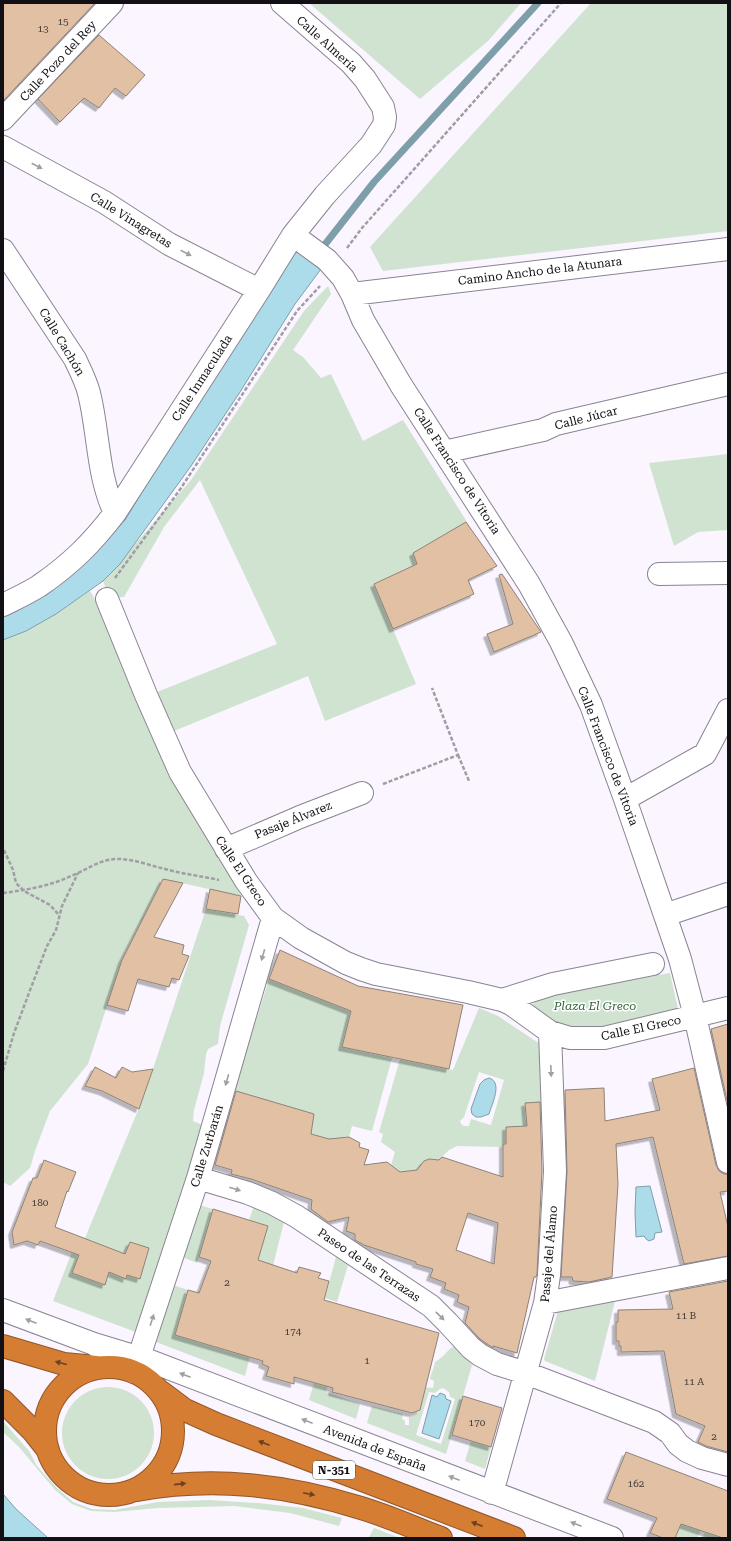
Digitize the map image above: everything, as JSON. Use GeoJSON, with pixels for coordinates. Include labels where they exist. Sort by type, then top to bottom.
{"type":"FeatureCollection","features":[{"type":"Feature","properties":{"kind":"highway"},"geometry":{"type":"LineString","coordinates":[[3,1346],[64,1364],[127,1368]]}},
{"type":"Feature","properties":{"kind":"highway","name":"N-351"},"geometry":{"type":"LineString","coordinates":[[48,1451],[45,1424],[49,1408],[61,1389],[78,1375],[127,1368],[150,1382],[159,1391],[185,1410],[216,1424],[514,1538]]}},
{"type":"Feature","properties":{"kind":"highway","name":"N-351"},"geometry":{"type":"LineString","coordinates":[[114,1495],[133,1490],[150,1480],[163,1465],[166,1459],[171,1447],[173,1428],[169,1408],[159,1391]]}},
{"type":"Feature","properties":{"kind":"highway","name":"N-351"},"geometry":{"type":"LineString","coordinates":[[3,1401],[33,1431],[48,1451],[58,1470],[73,1484],[93,1493],[114,1495],[153,1487],[185,1484],[242,1484],[285,1489],[324,1497],[362,1509],[441,1538]]}},
{"type":"Feature","properties":{"kind":"street","name":"Calle Pozo del Rey"},"geometry":{"type":"LineString","coordinates":[[3,119],[112,3]]}},
{"type":"Feature","properties":{"kind":"street","name":"Calle Almería"},"geometry":{"type":"LineString","coordinates":[[281,4],[351,63],[365,79],[383,106],[385,117],[382,130]]}},
{"type":"Feature","properties":{"kind":"street","name":"Calle Inmaculada"},"geometry":{"type":"LineString","coordinates":[[3,605],[38,587],[76,558],[97,536],[115,513],[259,290],[325,195],[371,145],[382,130]]}},
{"type":"Feature","properties":{"kind":"street","name":"Calle Vinagretas"},"geometry":{"type":"LineString","coordinates":[[3,147],[104,202],[169,244],[259,290]]}},
{"type":"Feature","properties":{"kind":"street","name":"Calle Francisco de Vitoria"},"geometry":{"type":"LineString","coordinates":[[296,237],[331,264],[352,294],[363,320],[401,385],[529,584],[558,636],[591,705],[680,959],[695,1016],[728,1162]]}},
{"type":"Feature","properties":{"kind":"street","name":"Camino Ancho de la Atunara"},"geometry":{"type":"LineString","coordinates":[[352,294],[728,248]]}},
{"type":"Feature","properties":{"kind":"street","name":"Calle Cachón"},"geometry":{"type":"LineString","coordinates":[[3,250],[74,359],[83,376],[89,392],[93,411],[103,479],[115,513]]}},
{"type":"Feature","properties":{"kind":"street","name":"Calle Júcar"},"geometry":{"type":"LineString","coordinates":[[444,452],[543,430],[556,424],[728,384]]}},
{"type":"Feature","properties":{"kind":"street"},"geometry":{"type":"LineString","coordinates":[[659,574],[728,573]]}},
{"type":"Feature","properties":{"kind":"street","name":"Calle El Greco"},"geometry":{"type":"LineString","coordinates":[[107,599],[146,695],[180,772],[246,881],[273,918],[301,938],[346,963],[376,974],[502,1000],[511,1004],[550,1032],[570,1038],[604,1038],[728,1008]]}},
{"type":"Feature","properties":{"kind":"street"},"geometry":{"type":"LineString","coordinates":[[625,799],[705,754],[728,710]]}},
{"type":"Feature","properties":{"kind":"street","name":"Pasaje Álvarez"},"geometry":{"type":"LineString","coordinates":[[226,849],[293,820],[362,793]]}},
{"type":"Feature","properties":{"kind":"street"},"geometry":{"type":"LineString","coordinates":[[665,915],[728,894]]}},
{"type":"Feature","properties":{"kind":"street","name":"Calle Zurbarán"},"geometry":{"type":"LineString","coordinates":[[127,1368],[198,1178],[273,918]]}},
{"type":"Feature","properties":{"kind":"street"},"geometry":{"type":"LineString","coordinates":[[502,1000],[553,984],[653,964]]}},
{"type":"Feature","properties":{"kind":"street","name":"Pasaje del Álamo"},"geometry":{"type":"LineString","coordinates":[[492,1493],[545,1303],[549,1275],[555,1171],[550,1032]]}},
{"type":"Feature","properties":{"kind":"street","name":"Paseo de las Terrazas"},"geometry":{"type":"LineString","coordinates":[[198,1178],[248,1193],[272,1203],[296,1216],[431,1306],[480,1356],[497,1364],[526,1373],[654,1422],[670,1433],[678,1444],[687,1451],[702,1458],[728,1465]]}},
{"type":"Feature","properties":{"kind":"street"},"geometry":{"type":"LineString","coordinates":[[545,1303],[728,1268]]}},
{"type":"Feature","properties":{"kind":"street"},"geometry":{"type":"LineString","coordinates":[[3,1310],[94,1344],[127,1368]]}},
{"type":"Feature","properties":{"kind":"street","name":"Avenida de España"},"geometry":{"type":"LineString","coordinates":[[127,1368],[150,1368],[162,1366],[612,1538]]}},
{"type":"Feature","properties":{"kind":"path"},"geometry":{"type":"LineString","coordinates":[[107,599],[107,591],[116,576],[179,492],[297,311],[331,264],[343,253],[362,228],[561,3]]}},
{"type":"Feature","properties":{"kind":"path"},"geometry":{"type":"LineString","coordinates":[[432,688],[469,780]]}},
{"type":"Feature","properties":{"kind":"path"},"geometry":{"type":"LineString","coordinates":[[362,793],[458,755]]}},
{"type":"Feature","properties":{"kind":"path"},"geometry":{"type":"LineString","coordinates":[[4,850],[13,870],[16,883],[24,891],[50,905],[59,916]]}},
{"type":"Feature","properties":{"kind":"path"},"geometry":{"type":"LineString","coordinates":[[3,893],[24,891],[50,884],[98,863],[119,859],[136,861],[166,870],[227,881],[246,881]]}},
{"type":"Feature","properties":{"kind":"path"},"geometry":{"type":"LineString","coordinates":[[3,1071],[14,1033],[47,946],[56,930],[62,906],[78,873]]}},
{"type":"Feature","properties":{"kind":"green space"},"geometry":{"type":"Polygon","coordinates":[[[309,3],[521,3],[488,41],[420,99],[309,3]]]}},
{"type":"Feature","properties":{"kind":"green space"},"geometry":{"type":"Polygon","coordinates":[[[591,3],[728,3],[728,231],[383,271],[370,247],[591,3]]]}},
{"type":"Feature","properties":{"kind":"green space"},"geometry":{"type":"Polygon","coordinates":[[[328,286],[331,294],[293,350],[303,357],[321,378],[331,374],[363,441],[403,420],[467,522],[413,553],[417,564],[374,584],[416,684],[325,721],[308,676],[174,731],[157,692],[277,644],[200,480],[164,527],[124,597],[107,599],[107,591],[103,581],[191,480],[304,311],[328,286]]]}},
{"type":"Feature","properties":{"kind":"green space"},"geometry":{"type":"Polygon","coordinates":[[[728,454],[728,530],[698,532],[674,546],[649,463],[728,454]]]}},
{"type":"Feature","properties":{"kind":"green space"},"geometry":{"type":"Polygon","coordinates":[[[90,591],[101,610],[241,896],[163,879],[122,960],[88,1064],[50,1111],[30,1168],[10,1186],[3,1182],[3,640],[26,631],[56,614],[90,591]]]}},
{"type":"Feature","properties":{"kind":"green space"},"geometry":{"type":"Polygon","coordinates":[[[206,909],[244,916],[249,925],[220,1026],[218,1044],[208,1049],[206,1054],[204,1073],[194,1110],[193,1121],[207,1127],[141,1334],[53,1301],[78,1236],[85,1238],[144,1096],[206,909]],[[85,1239],[72,1273],[104,1285],[109,1272],[126,1279],[127,1275],[140,1279],[149,1249],[130,1242],[125,1254],[85,1239]]]}},
{"type":"Feature","properties":{"kind":"green space","name":"Plaza El Greco"},"geometry":{"type":"Polygon","coordinates":[[[670,973],[678,1009],[631,1022],[599,1027],[583,1028],[568,1026],[549,1021],[532,1008],[535,1002],[546,996],[670,973]]]}},
{"type":"Feature","properties":{"kind":"green space"},"geometry":{"type":"Polygon","coordinates":[[[269,979],[351,1011],[342,1047],[392,1058],[372,1131],[352,1126],[349,1137],[337,1138],[336,1141],[301,1155],[314,1114],[234,1091],[269,979]]]}},
{"type":"Feature","properties":{"kind":"green space"},"geometry":{"type":"Polygon","coordinates":[[[479,1008],[498,1016],[540,1044],[542,1125],[506,1127],[506,1144],[503,1144],[503,1147],[457,1146],[449,1150],[439,1160],[426,1160],[422,1164],[420,1170],[396,1173],[391,1165],[395,1152],[381,1142],[383,1134],[379,1132],[400,1059],[453,1070],[479,1008]],[[479,1072],[464,1117],[460,1121],[461,1124],[464,1126],[469,1126],[471,1119],[491,1125],[504,1080],[479,1072]]]}},
{"type":"Feature","properties":{"kind":"green space"},"geometry":{"type":"Polygon","coordinates":[[[199,1205],[213,1209],[197,1263],[182,1257],[199,1205]]]}},
{"type":"Feature","properties":{"kind":"green space"},"geometry":{"type":"Polygon","coordinates":[[[254,1206],[284,1222],[245,1376],[156,1342],[173,1285],[188,1290],[175,1335],[231,1352],[268,1226],[249,1220],[254,1206]]]}},
{"type":"Feature","properties":{"kind":"green space"},"geometry":{"type":"Polygon","coordinates":[[[336,1257],[348,1265],[337,1302],[325,1298],[336,1257]]]}},
{"type":"Feature","properties":{"kind":"green space"},"geometry":{"type":"Polygon","coordinates":[[[615,1301],[595,1381],[545,1361],[544,1359],[558,1311],[615,1301]]]}},
{"type":"Feature","properties":{"kind":"green space"},"geometry":{"type":"Polygon","coordinates":[[[326,1341],[324,1371],[327,1387],[326,1392],[360,1404],[356,1419],[309,1400],[326,1341]]]}},
{"type":"Feature","properties":{"kind":"green space"},"geometry":{"type":"Polygon","coordinates":[[[454,1346],[472,1365],[446,1454],[367,1423],[372,1406],[403,1414],[402,1419],[405,1421],[405,1425],[409,1425],[409,1417],[418,1413],[425,1387],[433,1388],[434,1381],[430,1379],[435,1362],[454,1346]],[[443,1388],[435,1393],[429,1392],[416,1435],[441,1444],[455,1399],[450,1397],[449,1392],[443,1388]]]}},
{"type":"Feature","properties":{"kind":"green space"},"geometry":{"type":"Polygon","coordinates":[[[108,1387],[126,1390],[141,1400],[151,1415],[154,1433],[151,1451],[141,1466],[126,1476],[108,1479],[90,1476],[75,1466],[65,1451],[62,1433],[65,1415],[75,1400],[90,1390],[108,1387]]]}},
{"type":"Feature","properties":{"kind":"green space"},"geometry":{"type":"Polygon","coordinates":[[[3,1421],[29,1451],[37,1466],[57,1488],[73,1502],[92,1509],[114,1510],[158,1502],[209,1500],[303,1508],[342,1518],[339,1526],[290,1513],[235,1506],[158,1508],[114,1512],[91,1511],[72,1504],[55,1490],[19,1447],[3,1432],[3,1421]]]}},
{"type":"Feature","properties":{"kind":"green space"},"geometry":{"type":"Polygon","coordinates":[[[471,1441],[491,1447],[485,1469],[465,1461],[471,1441]]]}},
{"type":"Feature","properties":{"kind":"green space"},"geometry":{"type":"Polygon","coordinates":[[[681,1522],[701,1530],[697,1538],[675,1538],[681,1522]]]}},
{"type":"Feature","properties":{"kind":"green space"},"geometry":{"type":"Polygon","coordinates":[[[374,1528],[400,1538],[369,1537],[374,1528]]]}},
{"type":"Feature","properties":{"kind":"green space"},"geometry":{"type":"Polygon","coordinates":[[[705,1532],[723,1538],[702,1538],[705,1532]]]}},
{"type":"Feature","properties":{"kind":"water"},"geometry":{"type":"Polygon","coordinates":[[[295,246],[324,265],[295,304],[240,392],[191,466],[120,564],[103,581],[56,614],[26,631],[3,640],[3,613],[102,546],[125,520],[295,246]]]}},
{"type":"Feature","properties":{"kind":"water"},"geometry":{"type":"Polygon","coordinates":[[[489,1078],[493,1080],[496,1089],[489,1114],[476,1117],[472,1114],[471,1109],[480,1084],[489,1078]]]}},
{"type":"Feature","properties":{"kind":"water"},"geometry":{"type":"Polygon","coordinates":[[[650,1186],[662,1232],[655,1233],[654,1239],[649,1241],[644,1236],[636,1237],[635,1212],[636,1187],[650,1186]]]}},
{"type":"Feature","properties":{"kind":"water"},"geometry":{"type":"Polygon","coordinates":[[[440,1393],[445,1395],[446,1399],[451,1401],[439,1439],[422,1433],[432,1395],[437,1397],[440,1393]]]}},
{"type":"Feature","properties":{"kind":"water"},"geometry":{"type":"Polygon","coordinates":[[[3,1494],[16,1509],[48,1538],[3,1538],[3,1494]]]}},
{"type":"Feature","properties":{"kind":"building"},"geometry":{"type":"Polygon","coordinates":[[[3,3],[95,3],[3,101],[3,3]]]}},
{"type":"Feature","properties":{"kind":"building"},"geometry":{"type":"Polygon","coordinates":[[[99,35],[145,75],[126,96],[115,88],[99,108],[84,98],[60,122],[38,99],[99,35]]]}},
{"type":"Feature","properties":{"kind":"building"},"geometry":{"type":"Polygon","coordinates":[[[466,522],[497,566],[468,580],[474,594],[393,629],[374,584],[417,564],[413,553],[466,522]]]}},
{"type":"Feature","properties":{"kind":"building"},"geometry":{"type":"Polygon","coordinates":[[[502,574],[541,632],[494,652],[487,634],[513,624],[499,575],[502,574]]]}},
{"type":"Feature","properties":{"kind":"building"},"geometry":{"type":"Polygon","coordinates":[[[163,879],[183,883],[154,937],[184,945],[182,954],[189,956],[179,980],[172,978],[169,987],[138,979],[128,1011],[107,1005],[122,960],[163,879]]]}},
{"type":"Feature","properties":{"kind":"building"},"geometry":{"type":"Polygon","coordinates":[[[210,889],[241,896],[238,914],[206,909],[210,889]]]}},
{"type":"Feature","properties":{"kind":"building"},"geometry":{"type":"Polygon","coordinates":[[[280,950],[358,986],[463,1005],[449,1069],[342,1047],[351,1011],[269,979],[280,950]]]}},
{"type":"Feature","properties":{"kind":"building"},"geometry":{"type":"Polygon","coordinates":[[[728,1024],[728,1105],[711,1029],[728,1024]]]}},
{"type":"Feature","properties":{"kind":"building"},"geometry":{"type":"Polygon","coordinates":[[[95,1067],[116,1078],[122,1067],[132,1072],[153,1069],[139,1109],[102,1091],[85,1086],[95,1067]]]}},
{"type":"Feature","properties":{"kind":"building"},"geometry":{"type":"Polygon","coordinates":[[[694,1068],[716,1165],[719,1171],[724,1174],[728,1174],[728,1191],[720,1192],[728,1227],[728,1256],[684,1264],[653,1137],[616,1144],[618,1184],[612,1277],[589,1282],[573,1281],[572,1277],[561,1277],[567,1172],[565,1090],[604,1088],[605,1121],[660,1110],[652,1079],[694,1068]]]}},
{"type":"Feature","properties":{"kind":"building"},"geometry":{"type":"Polygon","coordinates":[[[236,1091],[314,1114],[311,1134],[329,1139],[349,1137],[360,1143],[359,1147],[369,1150],[364,1165],[387,1162],[400,1172],[417,1170],[424,1161],[429,1159],[439,1160],[442,1157],[503,1177],[503,1144],[506,1144],[506,1127],[527,1126],[525,1103],[540,1102],[542,1171],[537,1274],[536,1277],[534,1277],[517,1353],[493,1346],[493,1348],[480,1339],[465,1323],[469,1307],[457,1302],[459,1295],[444,1289],[446,1283],[430,1277],[433,1269],[364,1245],[355,1240],[355,1234],[346,1231],[349,1217],[328,1222],[311,1209],[312,1200],[251,1179],[231,1174],[232,1170],[215,1165],[236,1091]],[[468,1213],[456,1250],[494,1264],[498,1223],[468,1213]]]}},
{"type":"Feature","properties":{"kind":"building"},"geometry":{"type":"Polygon","coordinates":[[[44,1160],[76,1172],[68,1192],[67,1191],[55,1227],[125,1254],[130,1242],[149,1248],[140,1279],[127,1275],[126,1279],[109,1272],[105,1285],[72,1273],[79,1255],[40,1241],[38,1245],[27,1241],[14,1245],[12,1232],[33,1178],[37,1178],[44,1160]]]}},
{"type":"Feature","properties":{"kind":"building"},"geometry":{"type":"Polygon","coordinates":[[[213,1209],[268,1226],[258,1260],[297,1273],[299,1267],[321,1273],[318,1278],[329,1281],[324,1300],[439,1333],[420,1410],[412,1413],[332,1392],[333,1388],[294,1377],[294,1384],[266,1376],[269,1367],[262,1364],[263,1361],[175,1335],[188,1290],[199,1293],[211,1261],[199,1257],[213,1209]]]}},
{"type":"Feature","properties":{"kind":"building"},"geometry":{"type":"Polygon","coordinates":[[[728,1281],[728,1452],[706,1446],[698,1442],[705,1426],[676,1414],[664,1351],[621,1352],[619,1341],[616,1341],[616,1322],[618,1322],[618,1310],[673,1309],[669,1292],[728,1281]]]}},
{"type":"Feature","properties":{"kind":"building"},"geometry":{"type":"Polygon","coordinates":[[[463,1396],[502,1408],[491,1447],[452,1435],[463,1396]]]}},
{"type":"Feature","properties":{"kind":"building"},"geometry":{"type":"Polygon","coordinates":[[[626,1452],[728,1491],[728,1538],[723,1538],[681,1524],[675,1538],[663,1538],[650,1533],[657,1518],[607,1499],[626,1452]]]}},
{"type":"Feature","properties":{"kind":"waterway"},"geometry":{"type":"LineString","coordinates":[[319,252],[374,182],[538,3]]}}]}
